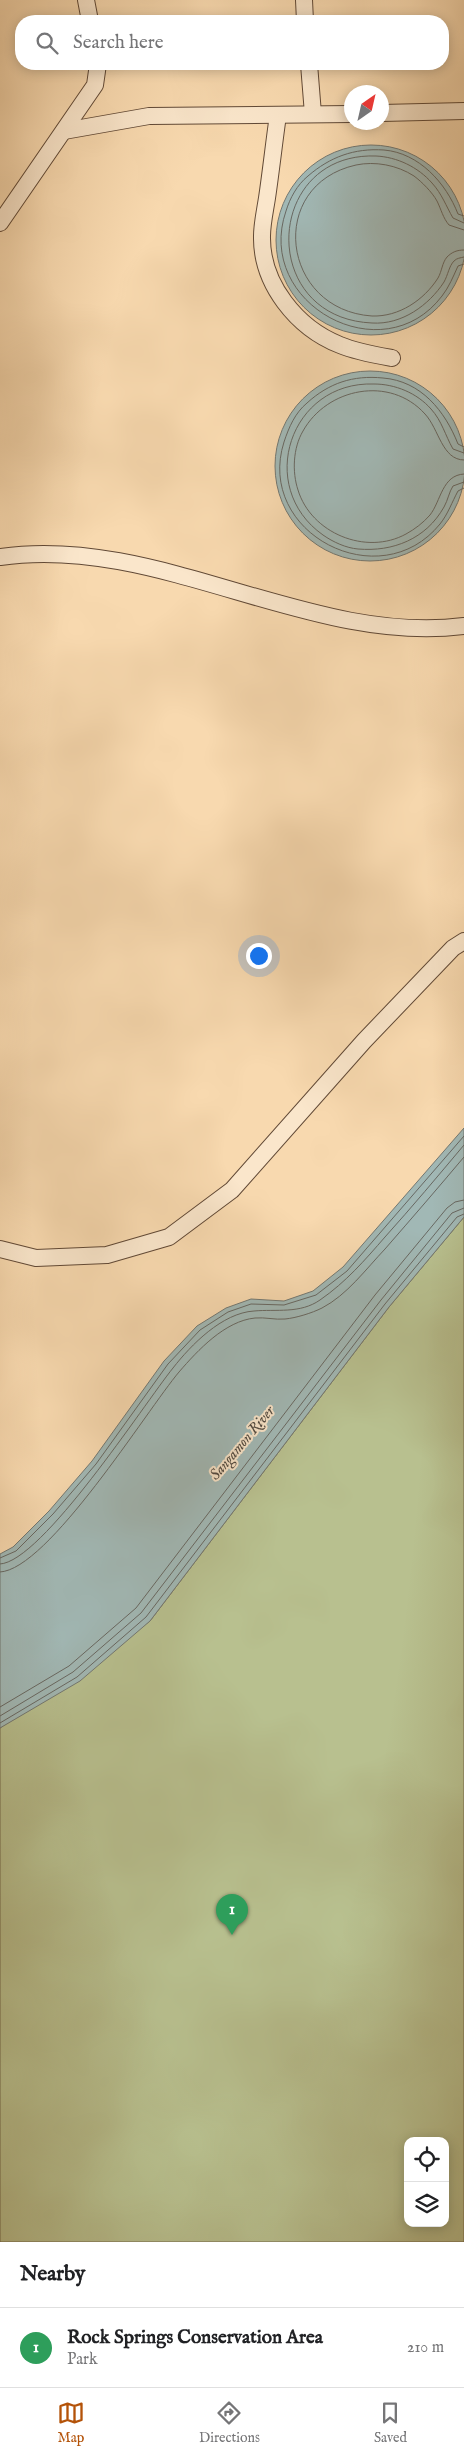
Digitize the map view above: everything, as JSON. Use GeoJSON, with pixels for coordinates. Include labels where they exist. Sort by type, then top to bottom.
{"type":"FeatureCollection","features":[{"type":"Feature","properties":{"kind":"lane"},"geometry":{"type":"LineString","coordinates":[[86,0],[89,15]]}},
{"type":"Feature","properties":{"kind":"lane"},"geometry":{"type":"LineString","coordinates":[[304,0],[305,15]]}},
{"type":"Feature","properties":{"kind":"lane"},"geometry":{"type":"LineString","coordinates":[[0,224],[95,85],[97,70]]}},
{"type":"Feature","properties":{"kind":"lane"},"geometry":{"type":"LineString","coordinates":[[309,70],[313,114]]}},
{"type":"Feature","properties":{"kind":"lane"},"geometry":{"type":"LineString","coordinates":[[389,113],[464,111]]}},
{"type":"Feature","properties":{"kind":"lane"},"geometry":{"type":"LineString","coordinates":[[64,130],[149,116],[344,114]]}},
{"type":"Feature","properties":{"kind":"lane"},"geometry":{"type":"LineString","coordinates":[[278,115],[262,237],[265,262],[274,287],[291,311],[313,330],[340,345],[364,353],[392,358]]}},
{"type":"Feature","properties":{"kind":"lane"},"geometry":{"type":"LineString","coordinates":[[0,557],[20,554],[68,554],[123,562],[180,575],[336,617],[387,626],[464,626]]}},
{"type":"Feature","properties":{"kind":"lane"},"geometry":{"type":"LineString","coordinates":[[0,1249],[36,1258],[107,1255],[169,1237],[232,1190],[364,1042],[453,948],[464,941]]}},
{"type":"Feature","properties":{"kind":"green space"},"geometry":{"type":"Polygon","coordinates":[[[464,1217],[464,2242],[0,2242],[0,1728],[150,1621],[389,1307],[464,1217]]]}},
{"type":"Feature","properties":{"kind":"water"},"geometry":{"type":"Polygon","coordinates":[[[371,145],[399,149],[416,156],[438,173],[450,187],[459,204],[464,222],[464,258],[455,285],[438,307],[424,319],[399,331],[371,335],[343,331],[326,324],[304,307],[292,293],[280,268],[276,240],[280,212],[287,195],[304,173],[318,161],[343,149],[371,145]]]}},
{"type":"Feature","properties":{"kind":"water"},"geometry":{"type":"Polygon","coordinates":[[[370,371],[406,378],[423,387],[437,399],[449,413],[458,430],[465,466],[458,502],[449,519],[437,533],[423,545],[406,554],[370,561],[334,554],[317,545],[303,533],[291,519],[282,502],[275,466],[282,430],[291,413],[303,399],[317,387],[334,378],[370,371]]]}},
{"type":"Feature","properties":{"kind":"water","name":"Sangamon River"},"geometry":{"type":"Polygon","coordinates":[[[464,1128],[464,1217],[389,1307],[150,1621],[80,1681],[0,1728],[0,1554],[13,1547],[49,1511],[92,1461],[164,1361],[197,1326],[226,1308],[251,1299],[284,1301],[313,1291],[343,1267],[464,1128]]]}},
{"type":"Feature","properties":{"kind":"place","name":"Rock Springs Conservation Area"},"geometry":{"type":"Point","coordinates":[232,1935]}}]}
